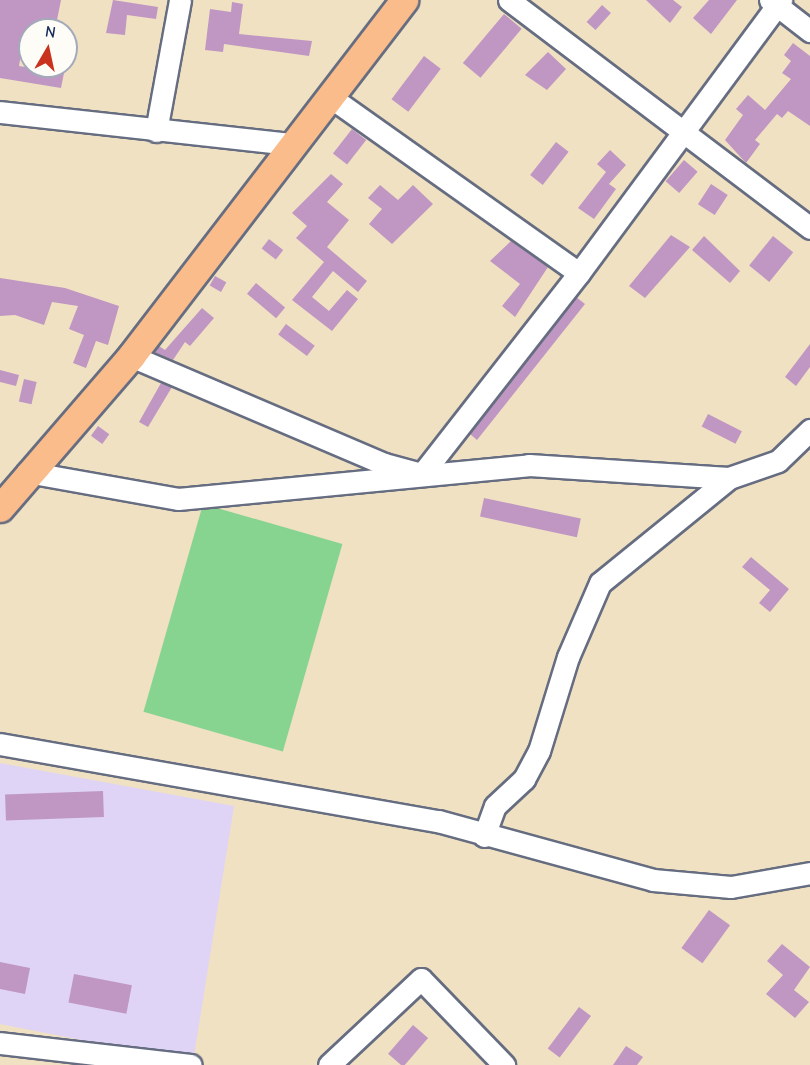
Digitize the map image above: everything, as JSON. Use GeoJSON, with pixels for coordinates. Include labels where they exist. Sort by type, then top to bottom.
{"type":"FeatureCollection","features":[{"type":"Feature","properties":{"kind":"main road"},"geometry":{"type":"LineString","coordinates":[[0,508],[27,472],[131,356],[291,144],[333,99],[404,0]]}},
{"type":"Feature","properties":{"kind":"street"},"geometry":{"type":"LineString","coordinates":[[156,131],[180,0]]}},
{"type":"Feature","properties":{"kind":"street"},"geometry":{"type":"LineString","coordinates":[[509,0],[685,131],[810,228]]}},
{"type":"Feature","properties":{"kind":"street"},"geometry":{"type":"LineString","coordinates":[[422,474],[579,273],[685,131],[776,2],[810,31]]}},
{"type":"Feature","properties":{"kind":"street"},"geometry":{"type":"LineString","coordinates":[[333,99],[579,273]]}},
{"type":"Feature","properties":{"kind":"street"},"geometry":{"type":"LineString","coordinates":[[0,112],[156,131],[291,144]]}},
{"type":"Feature","properties":{"kind":"street"},"geometry":{"type":"LineString","coordinates":[[131,356],[384,464],[422,474]]}},
{"type":"Feature","properties":{"kind":"street"},"geometry":{"type":"LineString","coordinates":[[484,836],[495,806],[524,779],[536,758],[568,657],[600,583],[729,478],[778,460],[810,430]]}},
{"type":"Feature","properties":{"kind":"street"},"geometry":{"type":"LineString","coordinates":[[27,472],[178,498],[529,465],[729,478]]}},
{"type":"Feature","properties":{"kind":"street"},"geometry":{"type":"LineString","coordinates":[[0,744],[334,801],[484,836],[653,880],[731,888],[806,878]]}},
{"type":"Feature","properties":{"kind":"street"},"geometry":{"type":"LineString","coordinates":[[329,1065],[421,979],[504,1065]]}},
{"type":"Feature","properties":{"kind":"street"},"geometry":{"type":"LineString","coordinates":[[0,1043],[191,1065]]}},
{"type":"Feature","properties":{"kind":"shaded area"},"geometry":{"type":"Polygon","coordinates":[[[0,763],[234,806],[193,1062],[0,1024],[0,763]]]}},
{"type":"Feature","properties":{"kind":"green space"},"geometry":{"type":"Polygon","coordinates":[[[203,504],[342,544],[283,752],[143,712],[203,504]]]}},
{"type":"Feature","properties":{"kind":"building"},"geometry":{"type":"Polygon","coordinates":[[[0,0],[61,0],[57,18],[18,18],[18,78],[63,78],[61,88],[0,78],[0,0]]]}},
{"type":"Feature","properties":{"kind":"building"},"geometry":{"type":"Polygon","coordinates":[[[113,0],[158,7],[156,19],[127,15],[125,35],[106,33],[113,0]]]}},
{"type":"Feature","properties":{"kind":"building"},"geometry":{"type":"Polygon","coordinates":[[[646,0],[673,0],[682,7],[670,23],[646,0]]]}},
{"type":"Feature","properties":{"kind":"building"},"geometry":{"type":"Polygon","coordinates":[[[709,0],[737,0],[711,34],[693,18],[709,0]]]}},
{"type":"Feature","properties":{"kind":"building"},"geometry":{"type":"Polygon","coordinates":[[[232,2],[243,4],[239,34],[312,41],[309,56],[224,44],[223,52],[205,50],[210,9],[231,12],[232,2]]]}},
{"type":"Feature","properties":{"kind":"building"},"geometry":{"type":"Polygon","coordinates":[[[602,5],[611,13],[596,30],[587,22],[602,5]]]}},
{"type":"Feature","properties":{"kind":"building"},"geometry":{"type":"Polygon","coordinates":[[[504,14],[522,29],[480,78],[463,63],[504,14]]]}},
{"type":"Feature","properties":{"kind":"building"},"geometry":{"type":"Polygon","coordinates":[[[793,43],[810,56],[810,126],[788,111],[782,118],[777,114],[755,140],[760,144],[746,163],[725,140],[743,115],[736,109],[748,95],[765,110],[791,79],[782,73],[791,61],[784,55],[793,43]]]}},
{"type":"Feature","properties":{"kind":"building"},"geometry":{"type":"Polygon","coordinates":[[[548,52],[566,69],[547,90],[525,75],[548,52]]]}},
{"type":"Feature","properties":{"kind":"building"},"geometry":{"type":"Polygon","coordinates":[[[424,56],[441,69],[408,112],[392,99],[424,56]]]}},
{"type":"Feature","properties":{"kind":"building"},"geometry":{"type":"Polygon","coordinates":[[[352,129],[366,140],[347,165],[333,153],[352,129]]]}},
{"type":"Feature","properties":{"kind":"building"},"geometry":{"type":"Polygon","coordinates":[[[556,142],[569,152],[543,185],[530,175],[556,142]]]}},
{"type":"Feature","properties":{"kind":"building"},"geometry":{"type":"Polygon","coordinates":[[[610,150],[626,165],[609,184],[616,189],[594,219],[578,208],[606,172],[597,164],[610,150]]]}},
{"type":"Feature","properties":{"kind":"building"},"geometry":{"type":"Polygon","coordinates":[[[684,160],[698,172],[679,193],[666,181],[684,160]]]}},
{"type":"Feature","properties":{"kind":"building"},"geometry":{"type":"Polygon","coordinates":[[[331,174],[343,184],[327,202],[349,220],[327,247],[367,281],[358,292],[333,271],[312,297],[329,311],[347,290],[358,299],[332,331],[292,300],[324,262],[296,238],[307,226],[292,213],[331,174]]]}},
{"type":"Feature","properties":{"kind":"building"},"geometry":{"type":"Polygon","coordinates":[[[711,184],[728,195],[715,215],[698,204],[711,184]]]}},
{"type":"Feature","properties":{"kind":"building"},"geometry":{"type":"Polygon","coordinates":[[[380,185],[398,200],[413,185],[433,204],[392,244],[369,224],[382,209],[368,198],[380,185]]]}},
{"type":"Feature","properties":{"kind":"building"},"geometry":{"type":"Polygon","coordinates":[[[671,235],[690,247],[645,298],[629,286],[671,235]]]}},
{"type":"Feature","properties":{"kind":"building"},"geometry":{"type":"Polygon","coordinates":[[[704,236],[740,271],[730,283],[692,250],[704,236]]]}},
{"type":"Feature","properties":{"kind":"building"},"geometry":{"type":"Polygon","coordinates":[[[773,236],[793,252],[769,282],[749,266],[773,236]]]}},
{"type":"Feature","properties":{"kind":"building"},"geometry":{"type":"Polygon","coordinates":[[[269,239],[283,250],[276,260],[262,248],[269,239]]]}},
{"type":"Feature","properties":{"kind":"building"},"geometry":{"type":"Polygon","coordinates":[[[511,241],[548,267],[515,317],[502,306],[520,284],[490,261],[511,241]]]}},
{"type":"Feature","properties":{"kind":"building"},"geometry":{"type":"Polygon","coordinates":[[[215,276],[226,282],[221,292],[210,286],[215,276]]]}},
{"type":"Feature","properties":{"kind":"building"},"geometry":{"type":"Polygon","coordinates":[[[0,278],[65,288],[119,306],[108,345],[96,341],[86,368],[73,363],[84,335],[69,329],[78,306],[52,302],[44,325],[15,315],[0,316],[0,278]]]}},
{"type":"Feature","properties":{"kind":"building"},"geometry":{"type":"Polygon","coordinates":[[[256,283],[285,307],[276,318],[247,294],[256,283]]]}},
{"type":"Feature","properties":{"kind":"building"},"geometry":{"type":"Polygon","coordinates":[[[576,297],[585,304],[477,440],[470,434],[576,297]]]}},
{"type":"Feature","properties":{"kind":"building"},"geometry":{"type":"Polygon","coordinates":[[[202,308],[214,318],[190,346],[185,342],[173,360],[154,352],[159,346],[165,350],[202,308]]]}},
{"type":"Feature","properties":{"kind":"building"},"geometry":{"type":"Polygon","coordinates":[[[286,324],[315,346],[307,356],[278,334],[286,324]]]}},
{"type":"Feature","properties":{"kind":"building"},"geometry":{"type":"Polygon","coordinates":[[[810,344],[810,367],[796,386],[785,377],[810,344]]]}},
{"type":"Feature","properties":{"kind":"building"},"geometry":{"type":"Polygon","coordinates":[[[0,370],[19,375],[16,386],[0,382],[0,370]]]}},
{"type":"Feature","properties":{"kind":"building"},"geometry":{"type":"Polygon","coordinates":[[[24,379],[37,382],[31,404],[19,401],[24,379]]]}},
{"type":"Feature","properties":{"kind":"building"},"geometry":{"type":"Polygon","coordinates":[[[161,383],[172,387],[148,427],[139,422],[161,383]]]}},
{"type":"Feature","properties":{"kind":"building"},"geometry":{"type":"Polygon","coordinates":[[[708,414],[742,431],[736,444],[702,426],[708,414]]]}},
{"type":"Feature","properties":{"kind":"building"},"geometry":{"type":"Polygon","coordinates":[[[98,426],[109,434],[102,444],[91,436],[98,426]]]}},
{"type":"Feature","properties":{"kind":"building"},"geometry":{"type":"Polygon","coordinates":[[[484,498],[581,519],[577,537],[480,517],[484,498]]]}},
{"type":"Feature","properties":{"kind":"building"},"geometry":{"type":"Polygon","coordinates":[[[751,557],[789,589],[770,612],[759,603],[770,590],[742,567],[751,557]]]}},
{"type":"Feature","properties":{"kind":"building"},"geometry":{"type":"Polygon","coordinates":[[[103,791],[104,817],[6,820],[5,794],[103,791]]]}},
{"type":"Feature","properties":{"kind":"building"},"geometry":{"type":"Polygon","coordinates":[[[709,910],[730,925],[702,963],[681,948],[709,910]]]}},
{"type":"Feature","properties":{"kind":"building"},"geometry":{"type":"Polygon","coordinates":[[[782,944],[810,967],[794,990],[809,1002],[795,1018],[766,994],[783,975],[767,961],[782,944]]]}},
{"type":"Feature","properties":{"kind":"building"},"geometry":{"type":"Polygon","coordinates":[[[0,962],[30,968],[25,994],[0,989],[0,962]]]}},
{"type":"Feature","properties":{"kind":"building"},"geometry":{"type":"Polygon","coordinates":[[[74,974],[132,985],[126,1014],[68,1002],[74,974]]]}},
{"type":"Feature","properties":{"kind":"building"},"geometry":{"type":"Polygon","coordinates":[[[579,1007],[591,1016],[560,1058],[548,1049],[579,1007]]]}},
{"type":"Feature","properties":{"kind":"building"},"geometry":{"type":"Polygon","coordinates":[[[413,1025],[428,1038],[405,1065],[401,1065],[388,1054],[413,1025]]]}},
{"type":"Feature","properties":{"kind":"building"},"geometry":{"type":"Polygon","coordinates":[[[626,1046],[643,1057],[637,1065],[613,1065],[626,1046]]]}}]}
